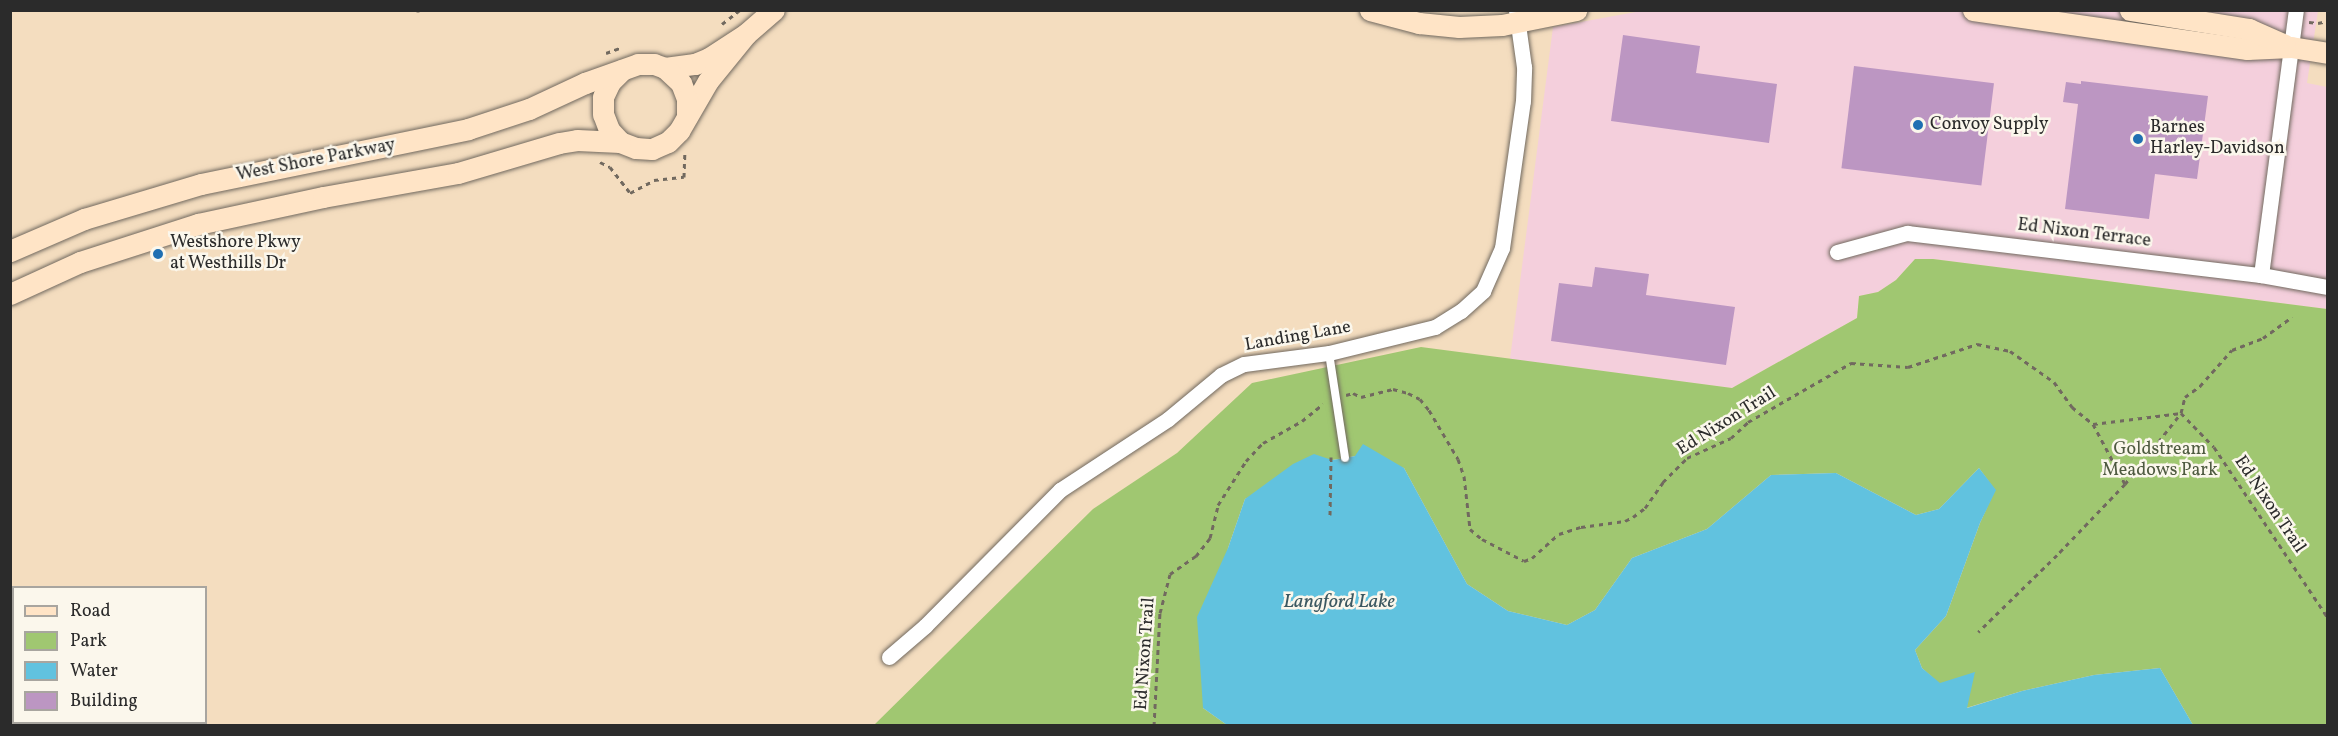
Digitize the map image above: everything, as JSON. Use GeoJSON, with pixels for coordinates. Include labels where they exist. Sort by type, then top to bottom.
{"type":"FeatureCollection","features":[{"type":"Feature","properties":{"kind":"main road"},"geometry":{"type":"LineString","coordinates":[[665,68],[695,64],[746,34],[774,10]]}},
{"type":"Feature","properties":{"kind":"main road"},"geometry":{"type":"LineString","coordinates":[[1370,10],[1419,23],[1459,27],[1517,16],[1576,10]]}},
{"type":"Feature","properties":{"kind":"main road"},"geometry":{"type":"LineString","coordinates":[[1973,10],[2247,49],[2291,47],[2328,53]]}},
{"type":"Feature","properties":{"kind":"main road"},"geometry":{"type":"LineString","coordinates":[[2130,10],[2249,29],[2291,47]]}},
{"type":"Feature","properties":{"kind":"main road"},"geometry":{"type":"LineString","coordinates":[[687,116],[687,99],[681,83],[665,68],[654,64],[638,64],[622,70],[610,82],[603,97],[603,114],[609,130],[620,142],[636,148],[652,149],[668,142],[679,131],[708,81],[746,34]]}},
{"type":"Feature","properties":{"kind":"main road","name":"West Shore Parkway"},"geometry":{"type":"LineString","coordinates":[[10,251],[84,219],[201,184],[468,129],[507,118],[622,70]]}},
{"type":"Feature","properties":{"kind":"main road","name":"West Shore Parkway"},"geometry":{"type":"LineString","coordinates":[[10,294],[80,262],[198,224],[299,202],[458,173],[559,143],[577,140],[620,142]]}},
{"type":"Feature","properties":{"kind":"street"},"geometry":{"type":"LineString","coordinates":[[2261,275],[2296,10]]}},
{"type":"Feature","properties":{"kind":"street","name":"Landing Lane"},"geometry":{"type":"LineString","coordinates":[[889,657],[925,626],[1060,490],[1168,419],[1221,375],[1244,364],[1329,353],[1435,327],[1461,311],[1484,291],[1502,248],[1523,101],[1524,67],[1517,16]]}},
{"type":"Feature","properties":{"kind":"street","name":"Ed Nixon Terrace"},"geometry":{"type":"LineString","coordinates":[[1837,252],[1907,233],[2261,275],[2328,287]]}},
{"type":"Feature","properties":{"kind":"lane"},"geometry":{"type":"LineString","coordinates":[[1329,353],[1346,458]]}},
{"type":"Feature","properties":{"kind":"path"},"geometry":{"type":"LineString","coordinates":[[718,27],[740,10]]}},
{"type":"Feature","properties":{"kind":"path"},"geometry":{"type":"LineString","coordinates":[[2318,24],[2328,21]]}},
{"type":"Feature","properties":{"kind":"path"},"geometry":{"type":"LineString","coordinates":[[599,161],[610,167],[630,193],[650,182],[684,177]]}},
{"type":"Feature","properties":{"kind":"path"},"geometry":{"type":"LineString","coordinates":[[1977,632],[2057,555],[2125,484],[2181,413],[2185,397],[2200,386],[2232,350],[2263,338],[2292,317]]}},
{"type":"Feature","properties":{"kind":"path","name":"Ed Nixon Trail"},"geometry":{"type":"LineString","coordinates":[[1154,726],[1160,613],[1170,574],[1196,556],[1209,538],[1218,505],[1246,461],[1263,443],[1302,421],[1320,406],[1353,393],[1361,397],[1393,389],[1420,399],[1429,410],[1461,468],[1467,492],[1470,529],[1482,539],[1524,561],[1532,558],[1559,534],[1581,527],[1625,521],[1633,517],[1645,508],[1663,482],[1687,458],[1731,438],[1748,422],[1851,363],[1908,367],[1977,344],[2010,351],[2054,382],[2072,407],[2093,423],[2125,484]]}},
{"type":"Feature","properties":{"kind":"path"},"geometry":{"type":"LineString","coordinates":[[2093,423],[2181,413]]}},
{"type":"Feature","properties":{"kind":"path","name":"Ed Nixon Trail"},"geometry":{"type":"LineString","coordinates":[[2181,413],[2214,447],[2328,618]]}},
{"type":"Feature","properties":{"kind":"path"},"geometry":{"type":"LineString","coordinates":[[1330,459],[1330,515]]}},
{"type":"Feature","properties":{"kind":"shaded area"},"geometry":{"type":"Polygon","coordinates":[[[1647,10],[2318,11],[2307,83],[2327,87],[2327,309],[1933,259],[1915,259],[1896,280],[1878,292],[1859,296],[1857,318],[1732,388],[1510,359],[1553,27],[1647,10]]]}},
{"type":"Feature","properties":{"kind":"green space","name":"Goldstream Meadows Park"},"geometry":{"type":"Polygon","coordinates":[[[1915,259],[1933,259],[2327,309],[2327,725],[2193,725],[2160,668],[2094,675],[2022,691],[1966,708],[1922,668],[1915,650],[1946,616],[1980,523],[1995,490],[1979,468],[1939,509],[1916,515],[1836,473],[1771,475],[1707,529],[1632,558],[1595,610],[1567,625],[1508,611],[1467,584],[1404,468],[1355,456],[1332,460],[1245,499],[1228,548],[1203,708],[1227,725],[873,726],[1093,509],[1177,453],[1252,383],[1421,347],[1732,388],[1857,318],[1859,296],[1878,292],[1896,280],[1915,259]]]}},
{"type":"Feature","properties":{"kind":"water","name":"Langford Lake"},"geometry":{"type":"Polygon","coordinates":[[[1363,444],[1404,468],[1467,584],[1508,611],[1567,625],[1595,610],[1632,558],[1707,529],[1771,475],[1836,473],[1916,515],[1939,509],[1979,468],[1996,490],[1980,523],[1946,616],[1915,650],[1922,668],[1940,683],[1975,672],[1967,708],[2022,691],[2094,675],[2160,668],[2193,725],[1227,725],[1203,708],[1197,617],[1228,548],[1245,499],[1293,464],[1314,454],[1332,460],[1355,456],[1363,444]]]}},
{"type":"Feature","properties":{"kind":"building"},"geometry":{"type":"Polygon","coordinates":[[[1623,35],[1700,46],[1696,73],[1777,84],[1769,143],[1611,121],[1623,35]]]}},
{"type":"Feature","properties":{"kind":"building","name":"Convoy Supply"},"geometry":{"type":"Polygon","coordinates":[[[1854,66],[1994,83],[1981,185],[1841,168],[1854,66]]]}},
{"type":"Feature","properties":{"kind":"building","name":"Barnes Harley-Davidson"},"geometry":{"type":"Polygon","coordinates":[[[2081,81],[2208,96],[2197,179],[2155,174],[2149,219],[2065,209],[2078,104],[2063,102],[2066,82],[2081,84],[2081,81]]]}},
{"type":"Feature","properties":{"kind":"building"},"geometry":{"type":"Polygon","coordinates":[[[1595,267],[1649,274],[1646,295],[1735,307],[1726,365],[1551,341],[1559,283],[1592,287],[1595,267]]]}},
{"type":"Feature","properties":{"kind":"place","name":"Convoy Supply"},"geometry":{"type":"Point","coordinates":[1918,125]}},
{"type":"Feature","properties":{"kind":"place","name":"Barnes Harley-Davidson"},"geometry":{"type":"Point","coordinates":[2138,139]}},
{"type":"Feature","properties":{"kind":"place","name":"Westshore Pkwy at Westhills Dr"},"geometry":{"type":"Point","coordinates":[158,254]}}]}
